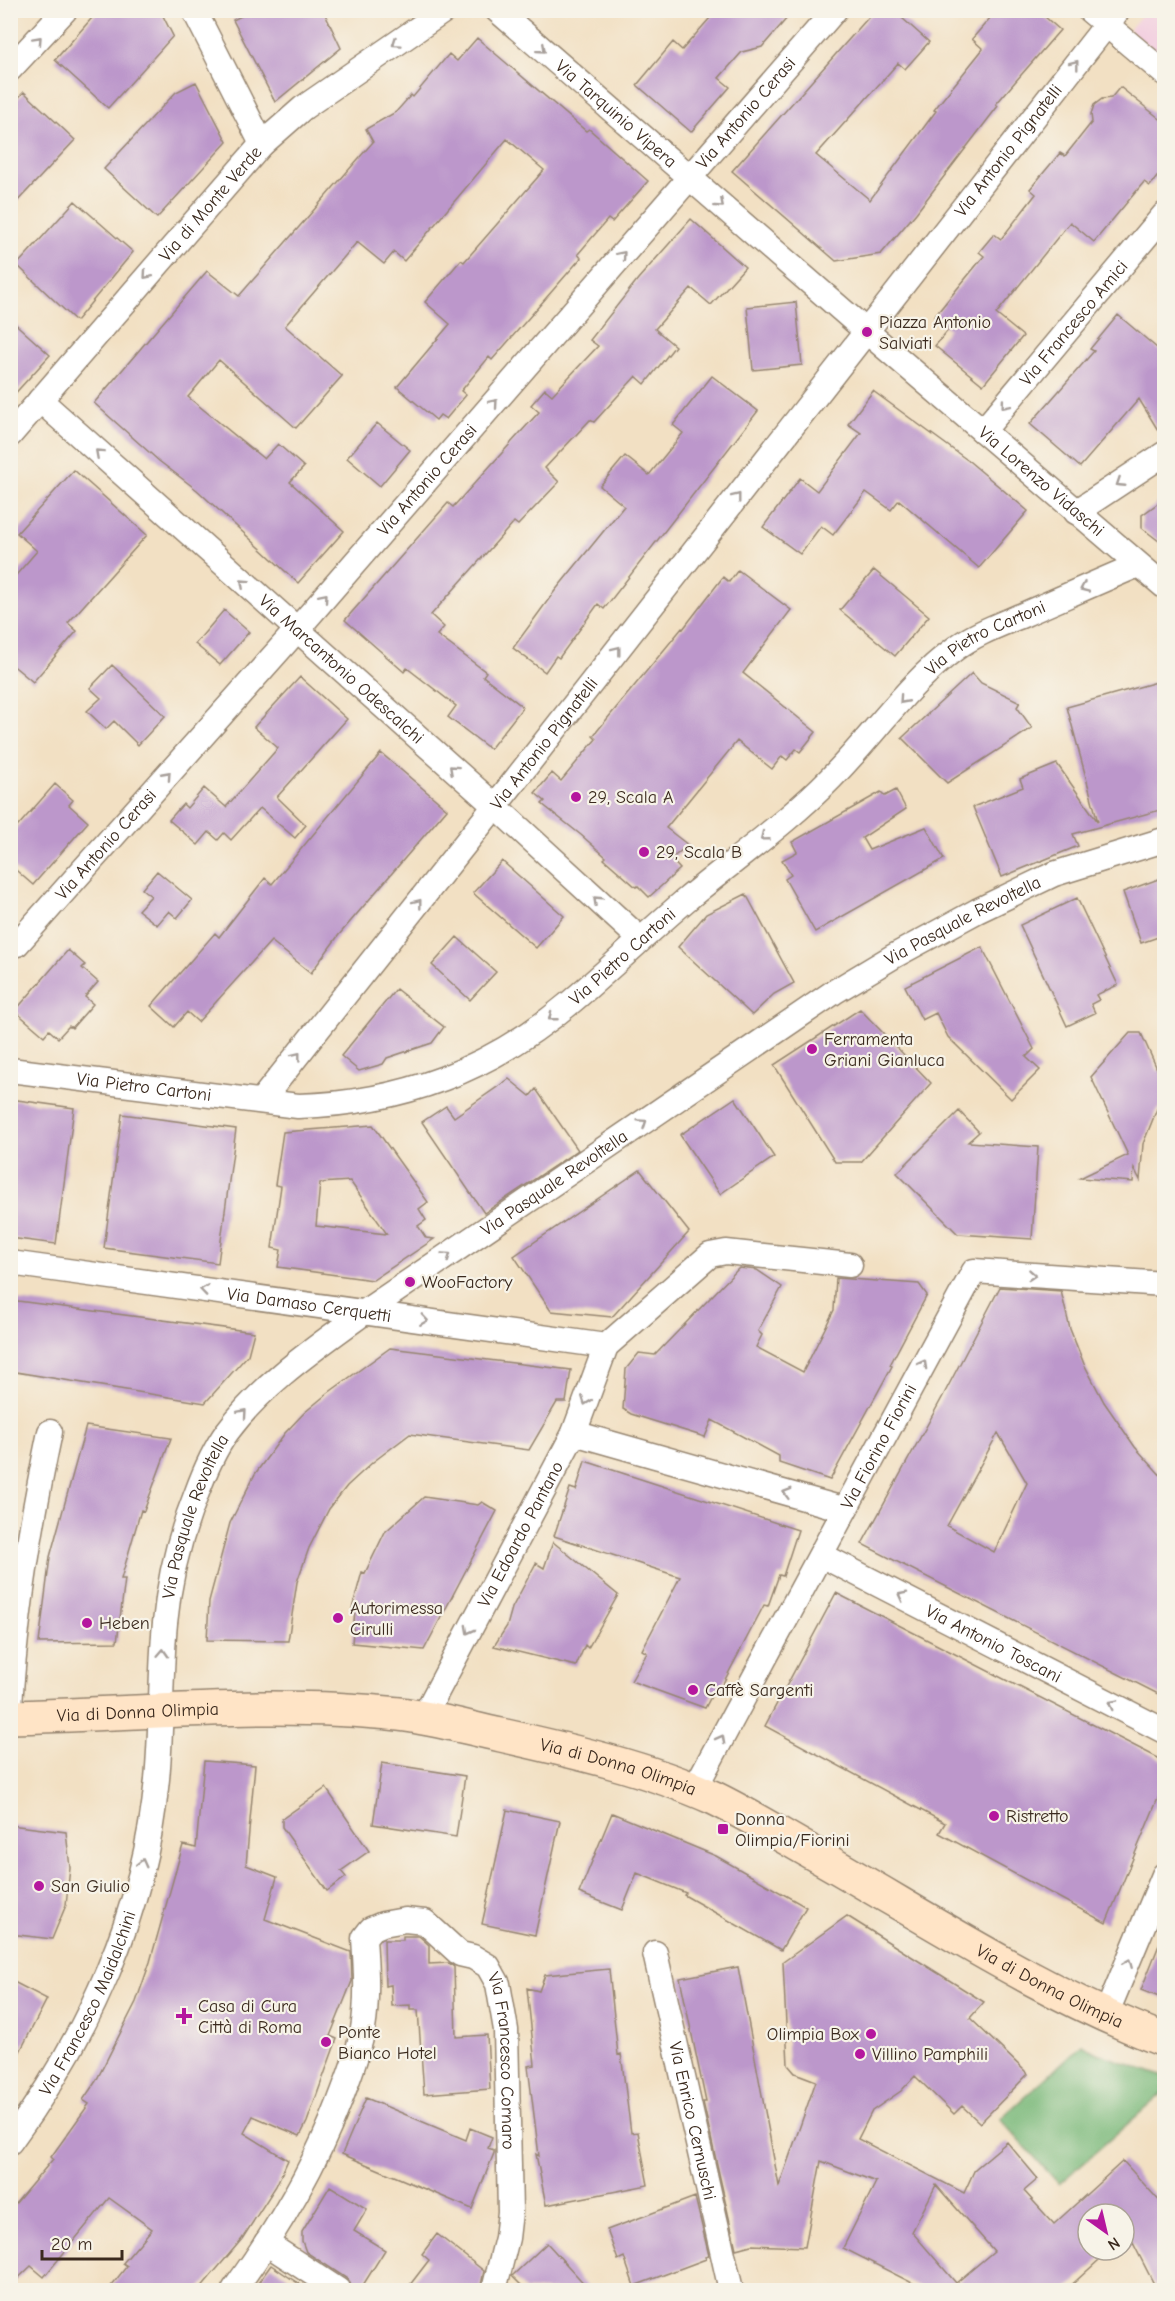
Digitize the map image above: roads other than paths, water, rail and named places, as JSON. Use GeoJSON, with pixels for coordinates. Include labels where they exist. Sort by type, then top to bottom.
{"type":"FeatureCollection","features":[{"type":"Feature","properties":{"kind":"street"},"geometry":{"type":"LineString","coordinates":[[10,69],[65,10]]}},
{"type":"Feature","properties":{"kind":"street"},"geometry":{"type":"LineString","coordinates":[[194,10],[262,144]]}},
{"type":"Feature","properties":{"kind":"street","name":"Via di Monte Verde"},"geometry":{"type":"LineString","coordinates":[[10,435],[262,144],[303,108],[445,10]]}},
{"type":"Feature","properties":{"kind":"street","name":"Via Tarquinio Vipera"},"geometry":{"type":"LineString","coordinates":[[497,10],[866,331]]}},
{"type":"Feature","properties":{"kind":"street","name":"Via Antonio Cerasi"},"geometry":{"type":"LineString","coordinates":[[14,941],[296,630],[835,10]]}},
{"type":"Feature","properties":{"kind":"street"},"geometry":{"type":"LineString","coordinates":[[1104,15],[1164,73]]}},
{"type":"Feature","properties":{"kind":"street","name":"Via Antonio Pignatelli"},"geometry":{"type":"LineString","coordinates":[[261,1101],[910,276],[1104,15]]}},
{"type":"Feature","properties":{"kind":"street","name":"Via Francesco Amici"},"geometry":{"type":"LineString","coordinates":[[983,431],[1164,215]]}},
{"type":"Feature","properties":{"kind":"street","name":"Via Lorenzo Vidaschi"},"geometry":{"type":"LineString","coordinates":[[866,331],[1164,586]]}},
{"type":"Feature","properties":{"kind":"street","name":"Via Marcantonio Odescalchi"},"geometry":{"type":"LineString","coordinates":[[40,400],[495,806],[640,939]]}},
{"type":"Feature","properties":{"kind":"street"},"geometry":{"type":"LineString","coordinates":[[1076,512],[1164,454]]}},
{"type":"Feature","properties":{"kind":"street","name":"Via Pietro Cartoni"},"geometry":{"type":"LineString","coordinates":[[10,1070],[298,1106],[344,1104],[395,1095],[447,1077],[490,1057],[541,1025],[571,1002],[640,939],[813,796],[915,686],[957,648],[997,626],[1138,565]]}},
{"type":"Feature","properties":{"kind":"street","name":"Via Pasquale Revoltella"},"geometry":{"type":"LineString","coordinates":[[161,1712],[168,1602],[182,1535],[204,1474],[227,1432],[258,1396],[295,1364],[366,1311],[834,992],[977,911],[1054,874],[1164,840]]}},
{"type":"Feature","properties":{"kind":"street"},"geometry":{"type":"LineString","coordinates":[[606,1346],[710,1255],[726,1252],[850,1264]]}},
{"type":"Feature","properties":{"kind":"street","name":"Via Damaso Cerquetti"},"geometry":{"type":"LineString","coordinates":[[10,1263],[606,1346]]}},
{"type":"Feature","properties":{"kind":"street","name":"Via Fiorino Fiorini"},"geometry":{"type":"LineString","coordinates":[[694,1790],[821,1555],[843,1509],[974,1271],[1164,1284]]}},
{"type":"Feature","properties":{"kind":"street","name":"Via Edoardo Pantano"},"geometry":{"type":"LineString","coordinates":[[423,1718],[574,1433],[606,1346]]}},
{"type":"Feature","properties":{"kind":"street"},"geometry":{"type":"LineString","coordinates":[[10,1705],[15,1636],[30,1526],[50,1432]]}},
{"type":"Feature","properties":{"kind":"street"},"geometry":{"type":"LineString","coordinates":[[574,1433],[843,1509]]}},
{"type":"Feature","properties":{"kind":"street","name":"Via Antonio Toscani"},"geometry":{"type":"LineString","coordinates":[[821,1555],[1164,1731]]}},
{"type":"Feature","properties":{"kind":"street","name":"Via di Donna Olimpia"},"geometry":{"type":"LineString","coordinates":[[10,1717],[306,1709],[399,1714],[566,1750],[634,1769],[694,1790],[730,1806],[866,1883],[999,1964],[1105,2017],[1164,2040]]}},
{"type":"Feature","properties":{"kind":"street","name":"Via Francesco Maidalchini"},"geometry":{"type":"LineString","coordinates":[[10,2142],[42,2097],[80,2034],[119,1944],[148,1835],[157,1779],[161,1712]]}},
{"type":"Feature","properties":{"kind":"street"},"geometry":{"type":"LineString","coordinates":[[1105,2017],[1164,1875]]}},
{"type":"Feature","properties":{"kind":"street","name":"Via Francesco Cornaro"},"geometry":{"type":"LineString","coordinates":[[234,2290],[292,2203],[331,2123],[358,2048],[365,2011],[364,1938],[372,1929],[383,1923],[418,1920],[430,1925],[460,1954],[473,1957],[488,1966],[501,1996],[506,2030],[509,2220],[494,2290]]}},
{"type":"Feature","properties":{"kind":"street","name":"Via Enrico Cernuschi"},"geometry":{"type":"LineString","coordinates":[[655,1953],[731,2290]]}},
{"type":"Feature","properties":{"kind":"street"},"geometry":{"type":"LineString","coordinates":[[266,2243],[338,2290]]}},
{"type":"Feature","properties":{"kind":"place","name":"Piazza Antonio Salviati"},"geometry":{"type":"Point","coordinates":[867,332]}},
{"type":"Feature","properties":{"kind":"place","name":"29, Scala A"},"geometry":{"type":"Point","coordinates":[576,797]}},
{"type":"Feature","properties":{"kind":"place","name":"29, Scala B"},"geometry":{"type":"Point","coordinates":[644,852]}},
{"type":"Feature","properties":{"kind":"place","name":"Ferramenta Griani Gianluca"},"geometry":{"type":"Point","coordinates":[812,1049]}},
{"type":"Feature","properties":{"kind":"place","name":"WooFactory"},"geometry":{"type":"Point","coordinates":[410,1282]}},
{"type":"Feature","properties":{"kind":"place","name":"Autorimessa Cirulli"},"geometry":{"type":"Point","coordinates":[338,1618]}},
{"type":"Feature","properties":{"kind":"place","name":"Heben"},"geometry":{"type":"Point","coordinates":[87,1623]}},
{"type":"Feature","properties":{"kind":"place","name":"Caffè Sargenti"},"geometry":{"type":"Point","coordinates":[693,1690]}},
{"type":"Feature","properties":{"kind":"place","name":"Ristretto"},"geometry":{"type":"Point","coordinates":[994,1816]}},
{"type":"Feature","properties":{"kind":"place","name":"Donna Olimpia/Fiorini"},"geometry":{"type":"Point","coordinates":[723,1829]}},
{"type":"Feature","properties":{"kind":"place","name":"San Giulio"},"geometry":{"type":"Point","coordinates":[39,1886]}},
{"type":"Feature","properties":{"kind":"place","name":"Casa di Cura Città di Roma"},"geometry":{"type":"Point","coordinates":[184,2016]}},
{"type":"Feature","properties":{"kind":"place","name":"Olimpia Box"},"geometry":{"type":"Point","coordinates":[871,2034]}},
{"type":"Feature","properties":{"kind":"place","name":"Ponte Bianco Hotel"},"geometry":{"type":"Point","coordinates":[326,2042]}},
{"type":"Feature","properties":{"kind":"place","name":"Villino Pamphili"},"geometry":{"type":"Point","coordinates":[860,2054]}}]}
